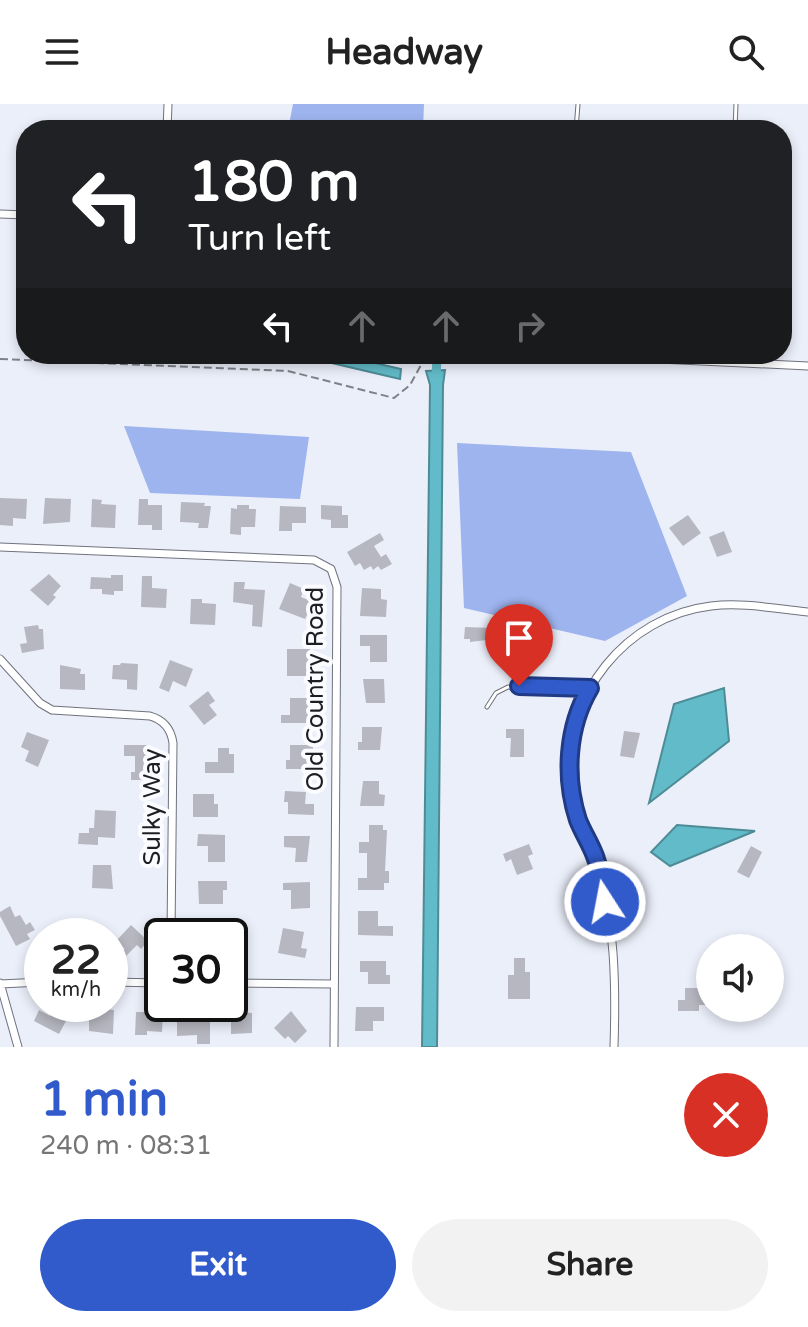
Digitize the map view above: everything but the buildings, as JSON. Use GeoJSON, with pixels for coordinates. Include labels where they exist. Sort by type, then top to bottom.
{"type":"FeatureCollection","features":[{"type":"Feature","properties":{"kind":"street"},"geometry":{"type":"LineString","coordinates":[[787,364],[808,366]]}},
{"type":"Feature","properties":{"kind":"street","name":"Old Country Road"},"geometry":{"type":"LineString","coordinates":[[0,547],[314,560],[331,569],[337,587],[334,1047]]}},
{"type":"Feature","properties":{"kind":"street"},"geometry":{"type":"LineString","coordinates":[[614,1047],[611,928],[596,859],[578,820],[570,781],[569,760],[574,729],[590,688],[610,659],[630,640],[676,614],[724,605],[808,612]]}},
{"type":"Feature","properties":{"kind":"street","name":"Sulky Way"},"geometry":{"type":"LineString","coordinates":[[0,659],[40,703],[52,710],[150,716],[162,721],[170,731],[173,743],[171,918]]}},
{"type":"Feature","properties":{"kind":"street"},"geometry":{"type":"LineString","coordinates":[[18,1047],[0,984],[24,983]]}},
{"type":"Feature","properties":{"kind":"street"},"geometry":{"type":"LineString","coordinates":[[248,983],[334,984]]}},
{"type":"Feature","properties":{"kind":"lane"},"geometry":{"type":"LineString","coordinates":[[487,707],[496,693],[508,687],[590,688]]}},
{"type":"Feature","properties":{"kind":"path"},"geometry":{"type":"LineString","coordinates":[[120,364],[288,371],[394,398],[410,385],[422,364]]}},
{"type":"Feature","properties":{"kind":"shaded area"},"geometry":{"type":"Polygon","coordinates":[[[293,104],[424,104],[423,120],[290,120],[293,104]]]}},
{"type":"Feature","properties":{"kind":"shaded area"},"geometry":{"type":"Polygon","coordinates":[[[336,364],[379,364],[401,369],[400,379],[336,364]]]}},
{"type":"Feature","properties":{"kind":"shaded area"},"geometry":{"type":"Polygon","coordinates":[[[445,370],[437,1047],[422,1047],[430,385],[426,371],[445,370]]]}},
{"type":"Feature","properties":{"kind":"shaded area"},"geometry":{"type":"Polygon","coordinates":[[[124,426],[309,437],[300,499],[150,493],[124,426]]]}},
{"type":"Feature","properties":{"kind":"shaded area"},"geometry":{"type":"Polygon","coordinates":[[[457,443],[631,452],[687,596],[605,641],[464,608],[457,443]]]}},
{"type":"Feature","properties":{"kind":"shaded area"},"geometry":{"type":"Polygon","coordinates":[[[724,688],[729,741],[649,803],[674,704],[724,688]]]}},
{"type":"Feature","properties":{"kind":"shaded area"},"geometry":{"type":"Polygon","coordinates":[[[677,825],[755,831],[670,866],[651,852],[677,825]]]}},
{"type":"Feature","properties":{"kind":"waterway"},"geometry":{"type":"LineString","coordinates":[[436,380],[437,364]]}},
{"type":"Feature","properties":{"kind":"route"},"geometry":{"type":"LineString","coordinates":[[519,686],[590,688],[574,729],[569,760],[570,781],[578,820],[596,859],[605,902]]}}]}
